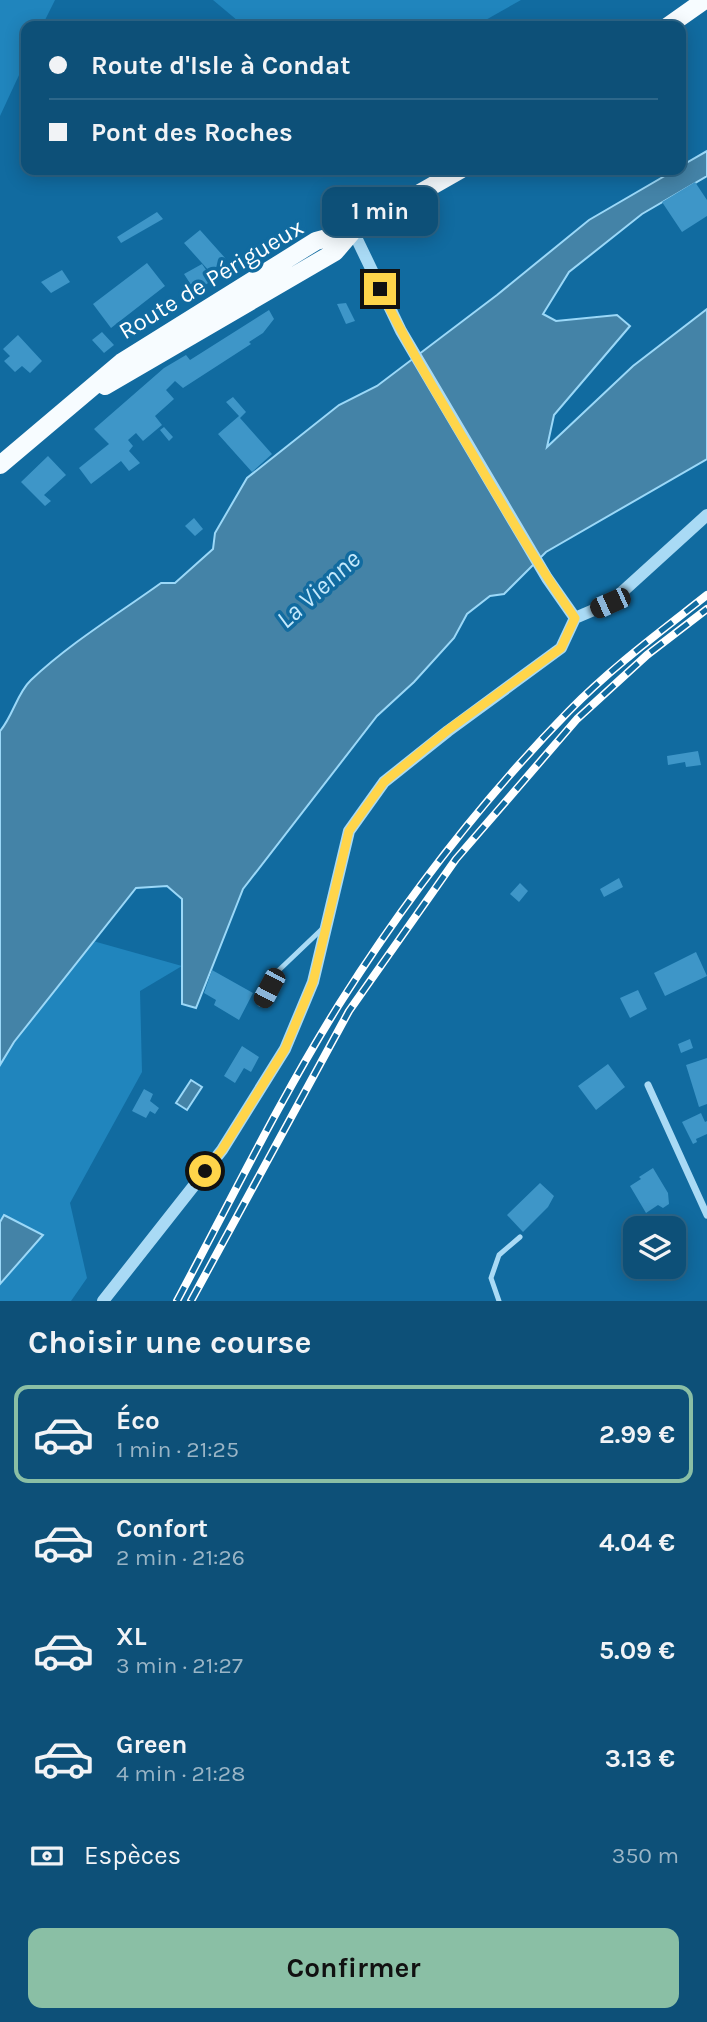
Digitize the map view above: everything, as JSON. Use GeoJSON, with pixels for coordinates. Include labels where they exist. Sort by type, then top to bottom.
{"type":"FeatureCollection","features":[{"type":"Feature","properties":{"kind":"main road"},"geometry":{"type":"LineString","coordinates":[[675,21],[705,0]]}},
{"type":"Feature","properties":{"kind":"main road","name":"Route de Périgueux"},"geometry":{"type":"LineString","coordinates":[[0,464],[122,362],[316,241],[353,231],[451,175]]}},
{"type":"Feature","properties":{"kind":"street"},"geometry":{"type":"LineString","coordinates":[[353,231],[401,331],[547,578],[575,618]]}},
{"type":"Feature","properties":{"kind":"street"},"geometry":{"type":"LineString","coordinates":[[103,1301],[222,1150],[285,1049],[313,982],[349,831],[384,782],[448,730],[561,648],[575,618],[610,603],[707,515]]}},
{"type":"Feature","properties":{"kind":"street"},"geometry":{"type":"LineString","coordinates":[[648,1085],[707,1215]]}},
{"type":"Feature","properties":{"kind":"lane"},"geometry":{"type":"LineString","coordinates":[[260,1004],[278,971],[326,926]]}},
{"type":"Feature","properties":{"kind":"lane"},"geometry":{"type":"LineString","coordinates":[[499,1301],[491,1278],[499,1255],[520,1237]]}},
{"type":"Feature","properties":{"kind":"shaded area"},"geometry":{"type":"Polygon","coordinates":[[[0,0],[55,0],[44,21],[21,21],[21,71],[0,116],[0,0]]]}},
{"type":"Feature","properties":{"kind":"shaded area"},"geometry":{"type":"Polygon","coordinates":[[[213,0],[521,0],[484,21],[238,21],[213,0]]]}},
{"type":"Feature","properties":{"kind":"shaded area"},"geometry":{"type":"Polygon","coordinates":[[[93,941],[182,966],[140,991],[142,1072],[70,1203],[87,1278],[71,1301],[0,1301],[0,1284],[43,1236],[4,1216],[0,1222],[0,1065],[14,1042],[93,941]]]}},
{"type":"Feature","properties":{"kind":"water","name":"La Vienne"},"geometry":{"type":"Polygon","coordinates":[[[707,151],[707,176],[642,214],[569,272],[543,314],[556,321],[617,315],[630,326],[554,415],[547,447],[633,366],[707,309],[707,459],[546,552],[504,594],[490,596],[467,614],[454,638],[414,682],[377,716],[243,889],[196,1008],[182,1004],[182,899],[167,886],[136,888],[14,1042],[0,1065],[0,731],[26,685],[78,641],[161,583],[175,583],[213,549],[215,533],[247,478],[339,405],[377,386],[497,295],[589,220],[666,175],[686,175],[686,163],[707,151]]]}},
{"type":"Feature","properties":{"kind":"water"},"geometry":{"type":"Polygon","coordinates":[[[191,1080],[202,1087],[187,1110],[176,1103],[191,1080]]]}},
{"type":"Feature","properties":{"kind":"water"},"geometry":{"type":"Polygon","coordinates":[[[4,1215],[43,1235],[0,1284],[0,1222],[4,1215]]]}},
{"type":"Feature","properties":{"kind":"building"},"geometry":{"type":"Polygon","coordinates":[[[695,182],[707,200],[707,216],[682,232],[662,202],[695,182]]]}},
{"type":"Feature","properties":{"kind":"building"},"geometry":{"type":"Polygon","coordinates":[[[157,212],[163,219],[121,243],[117,237],[157,212]]]}},
{"type":"Feature","properties":{"kind":"building"},"geometry":{"type":"Polygon","coordinates":[[[200,230],[226,259],[210,272],[184,243],[200,230]]]}},
{"type":"Feature","properties":{"kind":"building"},"geometry":{"type":"Polygon","coordinates":[[[147,263],[165,286],[111,328],[93,304],[147,263]]]}},
{"type":"Feature","properties":{"kind":"building"},"geometry":{"type":"Polygon","coordinates":[[[202,264],[213,280],[195,291],[184,274],[202,264]]]}},
{"type":"Feature","properties":{"kind":"building"},"geometry":{"type":"Polygon","coordinates":[[[62,270],[70,282],[51,293],[41,282],[62,270]]]}},
{"type":"Feature","properties":{"kind":"building"},"geometry":{"type":"Polygon","coordinates":[[[346,303],[355,321],[346,324],[337,304],[346,303]]]}},
{"type":"Feature","properties":{"kind":"building"},"geometry":{"type":"Polygon","coordinates":[[[269,310],[274,319],[263,333],[249,342],[251,344],[183,388],[175,381],[166,390],[174,399],[155,416],[162,425],[143,441],[136,433],[128,440],[133,446],[129,451],[140,463],[129,471],[121,461],[91,484],[79,468],[109,444],[94,429],[164,368],[186,355],[190,360],[269,310]]]}},
{"type":"Feature","properties":{"kind":"building"},"geometry":{"type":"Polygon","coordinates":[[[102,332],[114,345],[104,353],[92,340],[102,332]]]}},
{"type":"Feature","properties":{"kind":"building"},"geometry":{"type":"Polygon","coordinates":[[[18,335],[42,361],[30,373],[22,366],[15,372],[4,361],[10,356],[3,349],[18,335]]]}},
{"type":"Feature","properties":{"kind":"building"},"geometry":{"type":"Polygon","coordinates":[[[233,397],[246,412],[240,418],[272,454],[252,472],[218,434],[239,416],[226,402],[233,397]]]}},
{"type":"Feature","properties":{"kind":"building"},"geometry":{"type":"Polygon","coordinates":[[[164,427],[173,437],[169,441],[160,430],[164,427]]]}},
{"type":"Feature","properties":{"kind":"building"},"geometry":{"type":"Polygon","coordinates":[[[48,456],[66,475],[44,495],[51,501],[45,506],[21,482],[48,456]]]}},
{"type":"Feature","properties":{"kind":"building"},"geometry":{"type":"Polygon","coordinates":[[[194,518],[203,529],[195,536],[185,526],[194,518]]]}},
{"type":"Feature","properties":{"kind":"building"},"geometry":{"type":"Polygon","coordinates":[[[698,751],[701,765],[686,767],[685,762],[668,765],[667,756],[698,751]]]}},
{"type":"Feature","properties":{"kind":"building"},"geometry":{"type":"Polygon","coordinates":[[[619,878],[623,887],[604,897],[600,889],[619,878]]]}},
{"type":"Feature","properties":{"kind":"building"},"geometry":{"type":"Polygon","coordinates":[[[520,883],[528,891],[519,902],[510,894],[520,883]]]}},
{"type":"Feature","properties":{"kind":"building"},"geometry":{"type":"Polygon","coordinates":[[[696,952],[707,976],[665,996],[654,973],[696,952]]]}},
{"type":"Feature","properties":{"kind":"building"},"geometry":{"type":"Polygon","coordinates":[[[212,970],[253,993],[239,1020],[214,1005],[216,1000],[204,993],[212,970]]]}},
{"type":"Feature","properties":{"kind":"building"},"geometry":{"type":"Polygon","coordinates":[[[638,990],[647,1009],[630,1018],[620,998],[638,990]]]}},
{"type":"Feature","properties":{"kind":"building"},"geometry":{"type":"Polygon","coordinates":[[[690,1039],[693,1048],[681,1053],[678,1044],[690,1039]]]}},
{"type":"Feature","properties":{"kind":"building"},"geometry":{"type":"Polygon","coordinates":[[[242,1046],[259,1057],[251,1072],[244,1068],[235,1083],[224,1076],[242,1046]]]}},
{"type":"Feature","properties":{"kind":"building"},"geometry":{"type":"Polygon","coordinates":[[[707,1058],[707,1104],[699,1107],[686,1065],[707,1058]]]}},
{"type":"Feature","properties":{"kind":"building"},"geometry":{"type":"Polygon","coordinates":[[[608,1064],[625,1087],[596,1110],[578,1086],[608,1064]]]}},
{"type":"Feature","properties":{"kind":"building"},"geometry":{"type":"Polygon","coordinates":[[[144,1089],[153,1094],[150,1101],[159,1108],[155,1114],[150,1111],[146,1118],[132,1111],[144,1089]]]}},
{"type":"Feature","properties":{"kind":"building"},"geometry":{"type":"Polygon","coordinates":[[[701,1113],[705,1122],[707,1121],[707,1134],[696,1139],[697,1142],[693,1144],[682,1122],[701,1113]]]}},
{"type":"Feature","properties":{"kind":"building"},"geometry":{"type":"Polygon","coordinates":[[[653,1168],[668,1193],[669,1204],[663,1208],[658,1205],[646,1213],[630,1186],[653,1168]]]}},
{"type":"Feature","properties":{"kind":"building"},"geometry":{"type":"Polygon","coordinates":[[[540,1183],[554,1196],[548,1207],[523,1232],[507,1215],[540,1183]]]}},
{"type":"Feature","properties":{"kind":"railway"},"geometry":{"type":"LineString","coordinates":[[177,1301],[318,1039],[365,964],[419,888],[506,779],[569,711],[619,665],[707,595]]}},
{"type":"Feature","properties":{"kind":"railway"},"geometry":{"type":"LineString","coordinates":[[191,1301],[349,1011],[456,859],[577,719],[647,655],[707,609]]}},
{"type":"Feature","properties":{"kind":"route"},"geometry":{"type":"LineString","coordinates":[[205,1171],[222,1150],[285,1049],[313,982],[349,831],[384,782],[448,730],[522,679],[561,648],[575,618],[547,578],[467,444],[401,331],[380,289]]}}]}
